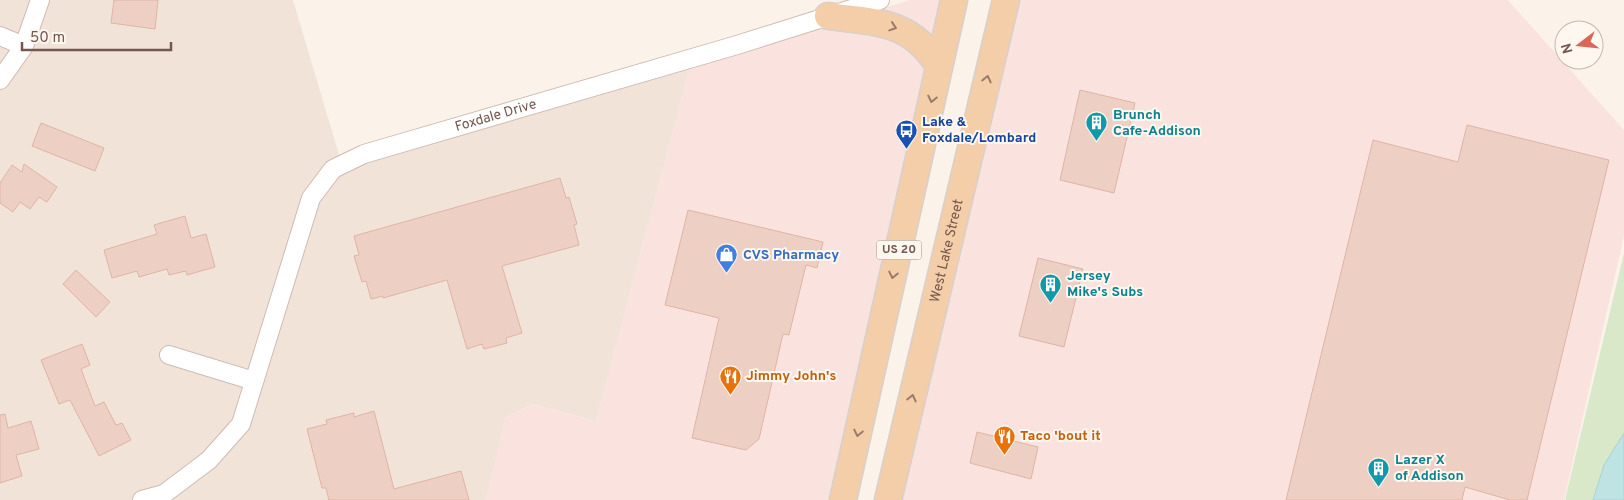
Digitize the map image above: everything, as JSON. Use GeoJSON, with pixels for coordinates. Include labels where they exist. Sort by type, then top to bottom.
{"type":"FeatureCollection","features":[{"type":"Feature","properties":{"kind":"main road","name":"US 20"},"geometry":{"type":"LineString","coordinates":[[843,500],[954,0]]}},
{"type":"Feature","properties":{"kind":"main road","name":"West Lake Street"},"geometry":{"type":"LineString","coordinates":[[888,500],[1006,0]]}},
{"type":"Feature","properties":{"kind":"main road"},"geometry":{"type":"LineString","coordinates":[[828,16],[874,22],[901,30],[920,41],[939,66]]}},
{"type":"Feature","properties":{"kind":"street"},"geometry":{"type":"LineString","coordinates":[[0,80],[24,46],[40,0]]}},
{"type":"Feature","properties":{"kind":"street","name":"Foxdale Drive"},"geometry":{"type":"LineString","coordinates":[[142,500],[164,494],[209,460],[241,424],[310,198],[333,169],[364,154],[880,0]]}},
{"type":"Feature","properties":{"kind":"street"},"geometry":{"type":"LineString","coordinates":[[0,36],[24,46]]}},
{"type":"Feature","properties":{"kind":"street"},"geometry":{"type":"LineString","coordinates":[[168,355],[254,381]]}},
{"type":"Feature","properties":{"kind":"shaded area"},"geometry":{"type":"Polygon","coordinates":[[[0,0],[293,0],[343,168],[690,67],[596,421],[533,404],[506,417],[486,500],[0,500],[0,0]]]}},
{"type":"Feature","properties":{"kind":"shaded area"},"geometry":{"type":"Polygon","coordinates":[[[910,0],[950,0],[830,500],[486,500],[506,417],[533,404],[596,421],[690,67],[910,0]]]}},
{"type":"Feature","properties":{"kind":"shaded area"},"geometry":{"type":"Polygon","coordinates":[[[1010,0],[1508,0],[1554,52],[1554,70],[1570,70],[1624,130],[1624,236],[1564,500],[894,500],[1010,0]]]}},
{"type":"Feature","properties":{"kind":"green space"},"geometry":{"type":"Polygon","coordinates":[[[1624,253],[1624,500],[1565,500],[1624,253]]]}},
{"type":"Feature","properties":{"kind":"water"},"geometry":{"type":"Polygon","coordinates":[[[1624,433],[1624,500],[1593,500],[1604,465],[1624,433]]]}},
{"type":"Feature","properties":{"kind":"building"},"geometry":{"type":"Polygon","coordinates":[[[114,0],[158,0],[155,29],[111,23],[114,0]]]}},
{"type":"Feature","properties":{"kind":"building","name":"Brunch Cafe-Addison"},"geometry":{"type":"Polygon","coordinates":[[[1080,90],[1135,103],[1114,193],[1060,180],[1080,90]]]}},
{"type":"Feature","properties":{"kind":"building"},"geometry":{"type":"Polygon","coordinates":[[[41,123],[104,148],[95,171],[32,146],[41,123]]]}},
{"type":"Feature","properties":{"kind":"building"},"geometry":{"type":"Polygon","coordinates":[[[1467,125],[1609,160],[1527,500],[1510,500],[1465,487],[1462,500],[1286,500],[1373,140],[1458,162],[1467,125]]]}},
{"type":"Feature","properties":{"kind":"building"},"geometry":{"type":"Polygon","coordinates":[[[24,164],[57,187],[47,202],[39,197],[30,209],[20,202],[13,212],[0,203],[0,183],[12,165],[22,172],[24,164]]]}},
{"type":"Feature","properties":{"kind":"building"},"geometry":{"type":"Polygon","coordinates":[[[560,178],[566,198],[569,197],[577,224],[574,225],[579,245],[502,266],[522,333],[506,338],[507,343],[484,349],[482,344],[467,349],[447,280],[383,298],[383,296],[371,299],[366,281],[362,282],[354,256],[359,255],[354,236],[560,178]]]}},
{"type":"Feature","properties":{"kind":"building"},"geometry":{"type":"Polygon","coordinates":[[[688,210],[823,242],[817,268],[806,265],[789,335],[783,334],[759,439],[746,450],[692,438],[719,318],[665,305],[688,210]]]}},
{"type":"Feature","properties":{"kind":"building"},"geometry":{"type":"Polygon","coordinates":[[[185,216],[191,238],[206,234],[215,267],[187,275],[186,271],[169,275],[167,269],[139,277],[137,271],[112,278],[104,250],[157,234],[154,225],[185,216]]]}},
{"type":"Feature","properties":{"kind":"building","name":"Jersey Mike's Subs"},"geometry":{"type":"Polygon","coordinates":[[[1038,258],[1083,269],[1064,347],[1019,336],[1038,258]]]}},
{"type":"Feature","properties":{"kind":"building"},"geometry":{"type":"Polygon","coordinates":[[[76,270],[110,302],[96,317],[63,284],[76,270]]]}},
{"type":"Feature","properties":{"kind":"building"},"geometry":{"type":"Polygon","coordinates":[[[82,344],[90,365],[81,369],[95,406],[104,402],[116,425],[122,423],[131,440],[99,456],[70,400],[59,404],[41,360],[82,344]]]}},
{"type":"Feature","properties":{"kind":"building"},"geometry":{"type":"Polygon","coordinates":[[[374,411],[394,489],[461,471],[469,500],[329,500],[326,488],[322,488],[307,429],[327,424],[326,420],[354,413],[354,417],[374,411]]]}},
{"type":"Feature","properties":{"kind":"building"},"geometry":{"type":"Polygon","coordinates":[[[5,414],[8,428],[31,421],[39,449],[16,455],[22,476],[0,483],[0,415],[5,414]]]}},
{"type":"Feature","properties":{"kind":"building","name":"Taco 'bout it"},"geometry":{"type":"Polygon","coordinates":[[[977,432],[1038,447],[1031,479],[970,463],[977,432]]]}},
{"type":"Feature","properties":{"kind":"place","name":"Brunch Cafe-Addison"},"geometry":{"type":"Point","coordinates":[1097,142]}},
{"type":"Feature","properties":{"kind":"place","name":"Lake & Foxdale/Lombard"},"geometry":{"type":"Point","coordinates":[906,149]}},
{"type":"Feature","properties":{"kind":"place","name":"CVS Pharmacy"},"geometry":{"type":"Point","coordinates":[727,274]}},
{"type":"Feature","properties":{"kind":"place","name":"Jersey Mike's Subs"},"geometry":{"type":"Point","coordinates":[1051,303]}},
{"type":"Feature","properties":{"kind":"place","name":"Jimmy John's"},"geometry":{"type":"Point","coordinates":[730,395]}},
{"type":"Feature","properties":{"kind":"place","name":"Taco 'bout it"},"geometry":{"type":"Point","coordinates":[1004,455]}},
{"type":"Feature","properties":{"kind":"place","name":"Lazer X of Addison"},"geometry":{"type":"Point","coordinates":[1379,487]}}]}
